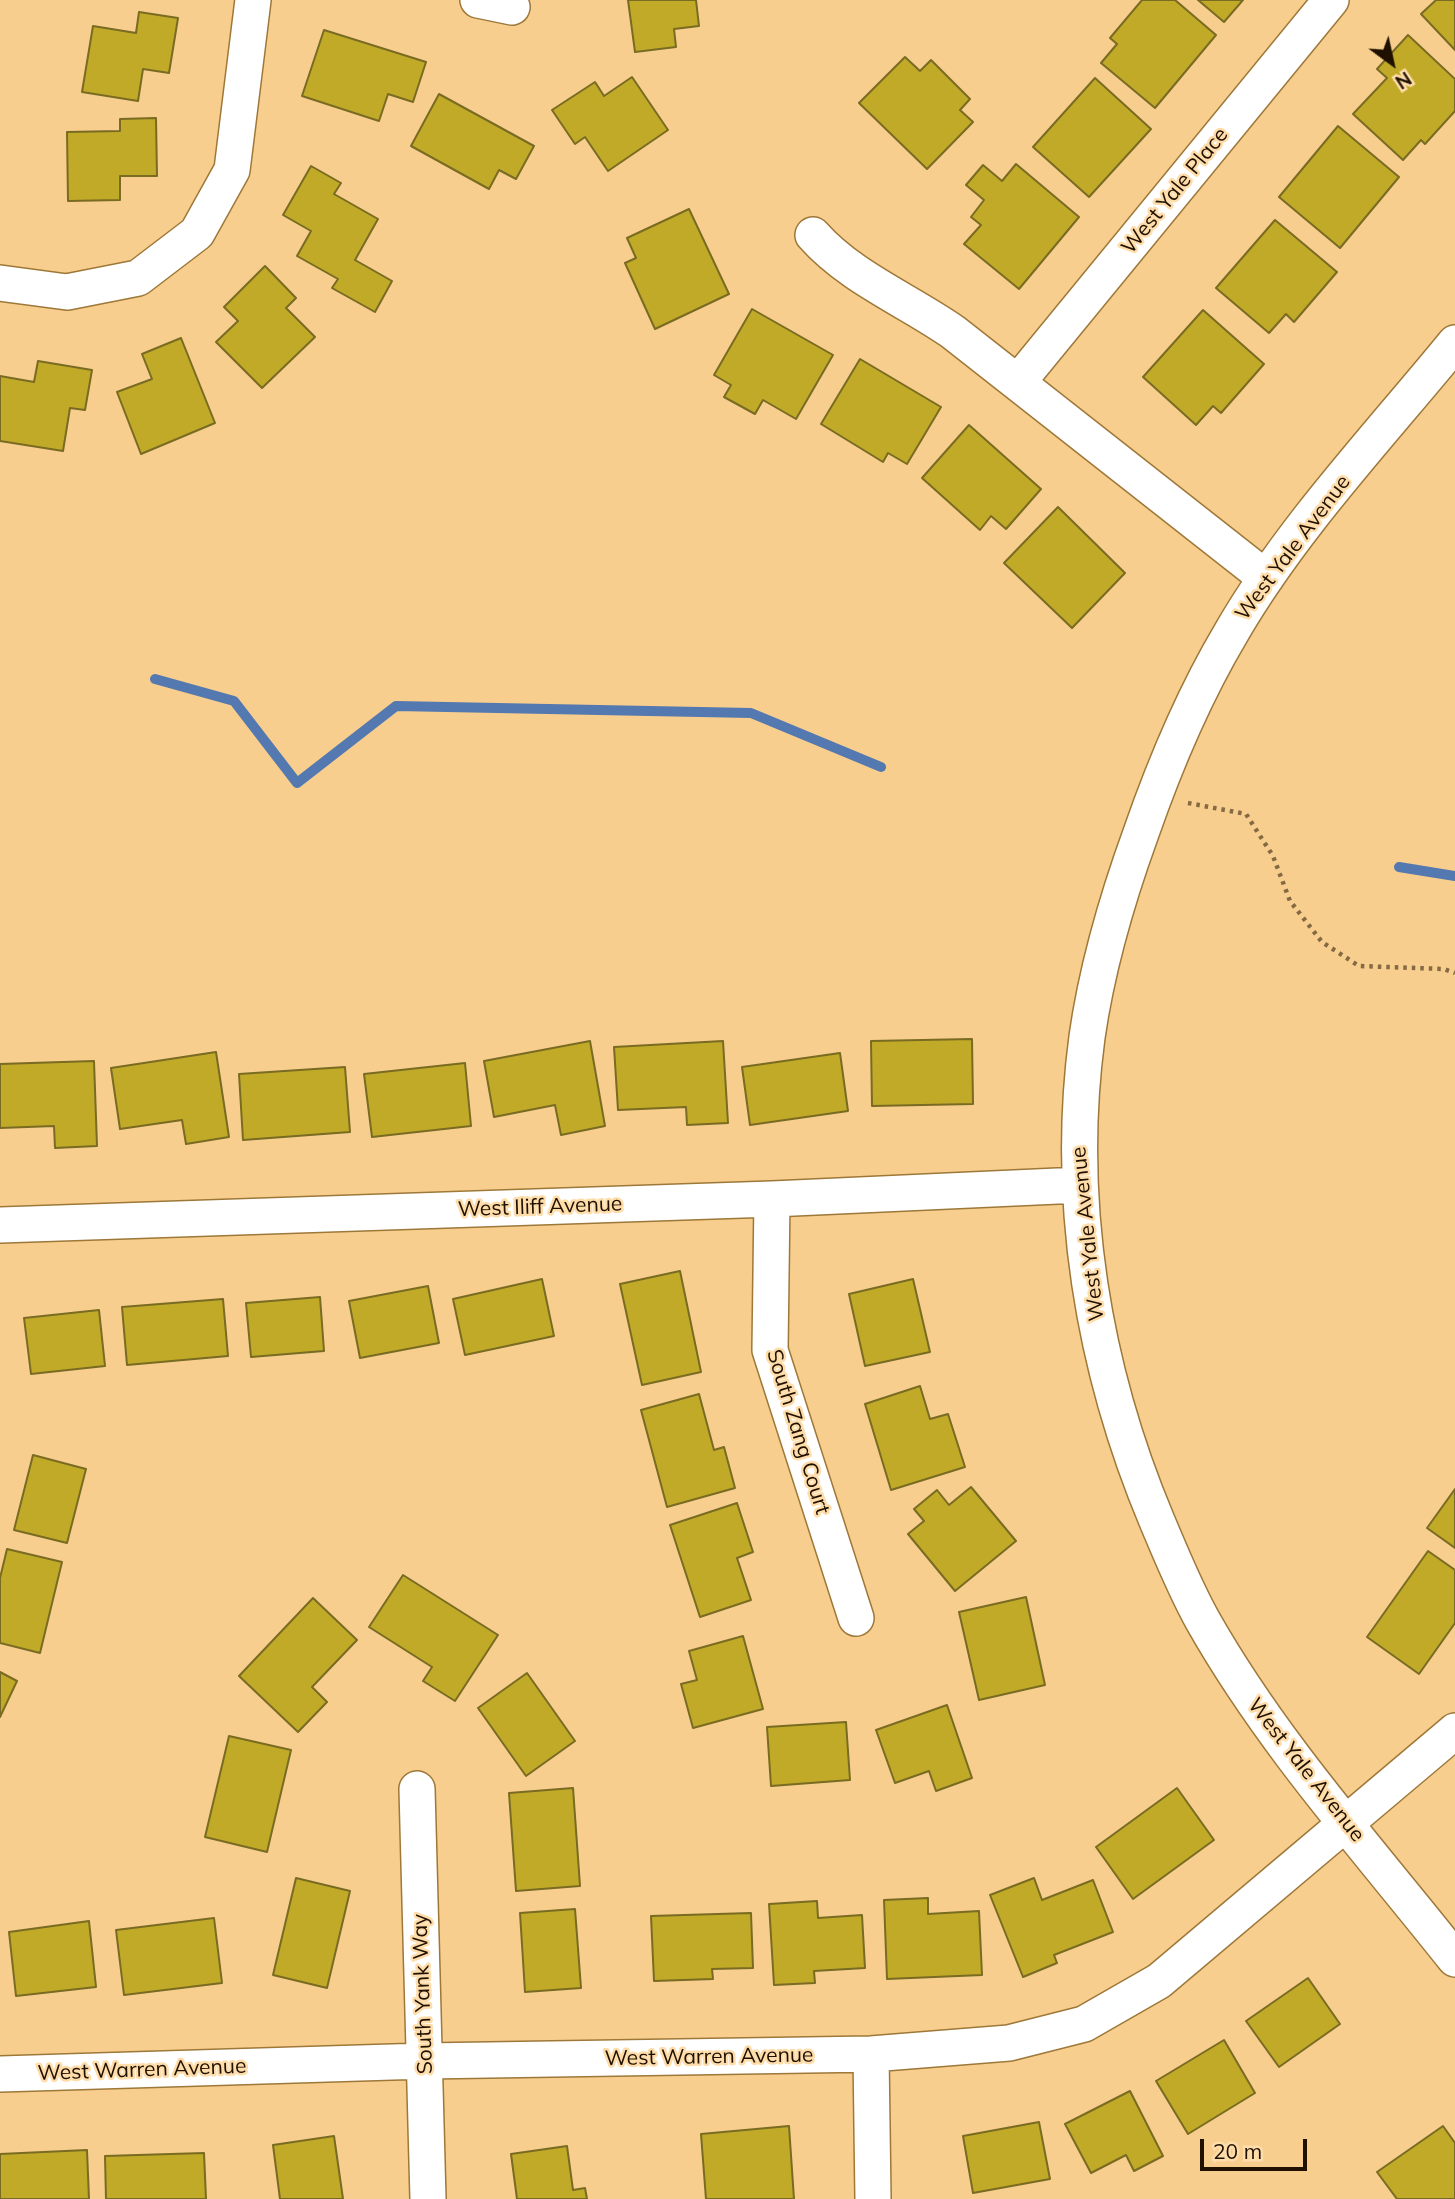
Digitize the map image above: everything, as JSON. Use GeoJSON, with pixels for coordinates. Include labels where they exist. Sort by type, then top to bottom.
{"type":"FeatureCollection","features":[{"type":"Feature","properties":{"kind":"street"},"geometry":{"type":"LineString","coordinates":[[0,283],[67,292],[138,278],[197,233],[232,170],[253,0]]}},
{"type":"Feature","properties":{"kind":"street"},"geometry":{"type":"LineString","coordinates":[[478,0],[512,7]]}},
{"type":"Feature","properties":{"kind":"street","name":"West Yale Place"},"geometry":{"type":"LineString","coordinates":[[1018,382],[1331,0]]}},
{"type":"Feature","properties":{"kind":"street"},"geometry":{"type":"LineString","coordinates":[[813,235],[830,254],[920,309],[1018,382],[1266,578]]}},
{"type":"Feature","properties":{"kind":"street","name":"West Yale Avenue"},"geometry":{"type":"LineString","coordinates":[[1455,343],[1301,530],[1266,578],[1232,630],[1179,733],[1126,877],[1097,982],[1081,1087],[1080,1185],[1091,1293],[1108,1378],[1124,1434],[1153,1510],[1200,1616],[1255,1705],[1455,1959]]}},
{"type":"Feature","properties":{"kind":"street","name":"West Iliff Avenue"},"geometry":{"type":"LineString","coordinates":[[0,1225],[772,1199],[1080,1185]]}},
{"type":"Feature","properties":{"kind":"street","name":"South Zang Court"},"geometry":{"type":"LineString","coordinates":[[772,1199],[770,1350],[856,1618]]}},
{"type":"Feature","properties":{"kind":"street","name":"West Warren Avenue"},"geometry":{"type":"LineString","coordinates":[[0,2074],[425,2061],[871,2054],[1009,2043],[1084,2024],[1159,1981],[1455,1731]]}},
{"type":"Feature","properties":{"kind":"street","name":"South Yank Way"},"geometry":{"type":"LineString","coordinates":[[417,1789],[428,2199]]}},
{"type":"Feature","properties":{"kind":"street"},"geometry":{"type":"LineString","coordinates":[[871,2054],[873,2199]]}},
{"type":"Feature","properties":{"kind":"path"},"geometry":{"type":"LineString","coordinates":[[1154,796],[1246,814],[1273,856],[1290,901],[1322,942],[1359,966],[1444,969],[1455,973]]}},
{"type":"Feature","properties":{"kind":"building"},"geometry":{"type":"Polygon","coordinates":[[[628,0],[696,0],[699,26],[674,29],[676,47],[635,52],[628,0]]]}},
{"type":"Feature","properties":{"kind":"building"},"geometry":{"type":"Polygon","coordinates":[[[1142,0],[1175,0],[1216,35],[1155,108],[1101,63],[1117,44],[1110,38],[1142,0]]]}},
{"type":"Feature","properties":{"kind":"building"},"geometry":{"type":"Polygon","coordinates":[[[1198,0],[1243,0],[1224,22],[1198,0]]]}},
{"type":"Feature","properties":{"kind":"building"},"geometry":{"type":"Polygon","coordinates":[[[1436,0],[1455,0],[1455,50],[1421,14],[1436,0]]]}},
{"type":"Feature","properties":{"kind":"building"},"geometry":{"type":"Polygon","coordinates":[[[139,12],[178,18],[169,73],[143,69],[138,101],[82,92],[93,26],[136,33],[139,12]]]}},
{"type":"Feature","properties":{"kind":"building"},"geometry":{"type":"Polygon","coordinates":[[[324,30],[426,62],[413,102],[388,94],[379,121],[302,96],[324,30]]]}},
{"type":"Feature","properties":{"kind":"building"},"geometry":{"type":"Polygon","coordinates":[[[1408,35],[1455,79],[1455,111],[1425,144],[1421,140],[1403,160],[1353,114],[1387,78],[1377,69],[1408,35]]]}},
{"type":"Feature","properties":{"kind":"building"},"geometry":{"type":"Polygon","coordinates":[[[905,57],[920,71],[931,60],[970,99],[960,110],[973,122],[927,169],[859,103],[905,57]]]}},
{"type":"Feature","properties":{"kind":"building"},"geometry":{"type":"Polygon","coordinates":[[[632,77],[668,130],[608,171],[585,137],[575,144],[552,110],[595,82],[604,96],[632,77]]]}},
{"type":"Feature","properties":{"kind":"building"},"geometry":{"type":"Polygon","coordinates":[[[1095,78],[1151,129],[1089,197],[1033,147],[1095,78]]]}},
{"type":"Feature","properties":{"kind":"building"},"geometry":{"type":"Polygon","coordinates":[[[439,94],[534,146],[516,179],[499,170],[489,189],[411,146],[439,94]]]}},
{"type":"Feature","properties":{"kind":"building"},"geometry":{"type":"Polygon","coordinates":[[[156,118],[157,176],[120,176],[120,200],[68,201],[67,132],[120,131],[120,119],[156,118]]]}},
{"type":"Feature","properties":{"kind":"building"},"geometry":{"type":"Polygon","coordinates":[[[1338,126],[1399,177],[1340,248],[1279,197],[1338,126]]]}},
{"type":"Feature","properties":{"kind":"building"},"geometry":{"type":"Polygon","coordinates":[[[1016,164],[1079,217],[1019,289],[964,244],[981,225],[971,217],[984,200],[966,185],[983,165],[1002,181],[1016,164]]]}},
{"type":"Feature","properties":{"kind":"building"},"geometry":{"type":"Polygon","coordinates":[[[311,166],[341,183],[334,194],[378,219],[355,260],[392,281],[375,312],[332,288],[338,279],[297,256],[311,231],[283,215],[311,166]]]}},
{"type":"Feature","properties":{"kind":"building"},"geometry":{"type":"Polygon","coordinates":[[[689,209],[729,294],[655,329],[625,263],[636,258],[627,238],[689,209]]]}},
{"type":"Feature","properties":{"kind":"building"},"geometry":{"type":"Polygon","coordinates":[[[1275,220],[1337,272],[1294,322],[1286,314],[1269,333],[1216,288],[1275,220]]]}},
{"type":"Feature","properties":{"kind":"building"},"geometry":{"type":"Polygon","coordinates":[[[265,266],[296,298],[286,308],[315,337],[262,388],[216,342],[238,321],[224,307],[265,266]]]}},
{"type":"Feature","properties":{"kind":"building"},"geometry":{"type":"Polygon","coordinates":[[[752,309],[833,355],[796,419],[763,400],[755,414],[724,397],[731,385],[714,375],[752,309]]]}},
{"type":"Feature","properties":{"kind":"building"},"geometry":{"type":"Polygon","coordinates":[[[1203,310],[1264,364],[1221,413],[1213,406],[1196,425],[1143,377],[1203,310]]]}},
{"type":"Feature","properties":{"kind":"building"},"geometry":{"type":"Polygon","coordinates":[[[181,338],[215,423],[141,454],[117,392],[152,379],[142,354],[181,338]]]}},
{"type":"Feature","properties":{"kind":"building"},"geometry":{"type":"Polygon","coordinates":[[[860,359],[941,407],[907,464],[888,453],[883,462],[821,424],[860,359]]]}},
{"type":"Feature","properties":{"kind":"building"},"geometry":{"type":"Polygon","coordinates":[[[38,361],[92,370],[85,410],[70,408],[63,451],[0,441],[0,376],[34,382],[38,361]]]}},
{"type":"Feature","properties":{"kind":"building"},"geometry":{"type":"Polygon","coordinates":[[[969,425],[1041,489],[1006,529],[991,516],[980,530],[922,478],[969,425]]]}},
{"type":"Feature","properties":{"kind":"building"},"geometry":{"type":"Polygon","coordinates":[[[1058,507],[1125,573],[1072,628],[1004,563],[1058,507]]]}},
{"type":"Feature","properties":{"kind":"building"},"geometry":{"type":"Polygon","coordinates":[[[972,1039],[973,1104],[872,1106],[871,1041],[972,1039]]]}},
{"type":"Feature","properties":{"kind":"building"},"geometry":{"type":"Polygon","coordinates":[[[590,1041],[605,1126],[561,1135],[555,1105],[494,1117],[484,1061],[590,1041]]]}},
{"type":"Feature","properties":{"kind":"building"},"geometry":{"type":"Polygon","coordinates":[[[723,1041],[728,1123],[687,1125],[686,1107],[618,1110],[614,1047],[723,1041]]]}},
{"type":"Feature","properties":{"kind":"building"},"geometry":{"type":"Polygon","coordinates":[[[216,1052],[229,1137],[186,1144],[182,1120],[120,1129],[111,1068],[216,1052]]]}},
{"type":"Feature","properties":{"kind":"building"},"geometry":{"type":"Polygon","coordinates":[[[840,1053],[848,1111],[750,1125],[742,1067],[840,1053]]]}},
{"type":"Feature","properties":{"kind":"building"},"geometry":{"type":"Polygon","coordinates":[[[94,1061],[97,1146],[55,1148],[54,1126],[0,1128],[0,1064],[94,1061]]]}},
{"type":"Feature","properties":{"kind":"building"},"geometry":{"type":"Polygon","coordinates":[[[465,1063],[471,1126],[372,1137],[364,1074],[465,1063]]]}},
{"type":"Feature","properties":{"kind":"building"},"geometry":{"type":"Polygon","coordinates":[[[345,1067],[350,1132],[243,1140],[239,1074],[345,1067]]]}},
{"type":"Feature","properties":{"kind":"building"},"geometry":{"type":"Polygon","coordinates":[[[680,1271],[701,1372],[642,1385],[620,1284],[680,1271]]]}},
{"type":"Feature","properties":{"kind":"building"},"geometry":{"type":"Polygon","coordinates":[[[542,1279],[554,1336],[465,1355],[453,1299],[542,1279]]]}},
{"type":"Feature","properties":{"kind":"building"},"geometry":{"type":"Polygon","coordinates":[[[913,1279],[930,1352],[865,1366],[849,1294],[913,1279]]]}},
{"type":"Feature","properties":{"kind":"building"},"geometry":{"type":"Polygon","coordinates":[[[428,1286],[439,1343],[360,1358],[349,1301],[428,1286]]]}},
{"type":"Feature","properties":{"kind":"building"},"geometry":{"type":"Polygon","coordinates":[[[320,1297],[324,1351],[251,1357],[246,1303],[320,1297]]]}},
{"type":"Feature","properties":{"kind":"building"},"geometry":{"type":"Polygon","coordinates":[[[223,1299],[228,1356],[127,1365],[122,1307],[223,1299]]]}},
{"type":"Feature","properties":{"kind":"building"},"geometry":{"type":"Polygon","coordinates":[[[99,1310],[105,1366],[31,1374],[24,1318],[99,1310]]]}},
{"type":"Feature","properties":{"kind":"building"},"geometry":{"type":"Polygon","coordinates":[[[920,1386],[930,1419],[948,1414],[965,1467],[891,1490],[865,1404],[920,1386]]]}},
{"type":"Feature","properties":{"kind":"building"},"geometry":{"type":"Polygon","coordinates":[[[699,1394],[714,1450],[724,1447],[735,1488],[667,1507],[641,1410],[699,1394]]]}},
{"type":"Feature","properties":{"kind":"building"},"geometry":{"type":"Polygon","coordinates":[[[33,1455],[86,1469],[67,1543],[14,1530],[33,1455]]]}},
{"type":"Feature","properties":{"kind":"building"},"geometry":{"type":"Polygon","coordinates":[[[971,1487],[1016,1541],[955,1591],[908,1534],[924,1521],[914,1509],[937,1490],[949,1505],[971,1487]]]}},
{"type":"Feature","properties":{"kind":"building"},"geometry":{"type":"Polygon","coordinates":[[[1455,1489],[1455,1548],[1427,1528],[1455,1489]]]}},
{"type":"Feature","properties":{"kind":"building"},"geometry":{"type":"Polygon","coordinates":[[[737,1503],[753,1552],[737,1558],[751,1600],[700,1617],[670,1525],[737,1503]]]}},
{"type":"Feature","properties":{"kind":"building"},"geometry":{"type":"Polygon","coordinates":[[[7,1549],[62,1562],[40,1653],[0,1643],[0,1578],[7,1549]]]}},
{"type":"Feature","properties":{"kind":"building"},"geometry":{"type":"Polygon","coordinates":[[[1428,1551],[1455,1570],[1455,1623],[1419,1674],[1367,1637],[1428,1551]]]}},
{"type":"Feature","properties":{"kind":"building"},"geometry":{"type":"Polygon","coordinates":[[[403,1575],[498,1635],[455,1701],[423,1681],[432,1667],[369,1627],[403,1575]]]}},
{"type":"Feature","properties":{"kind":"building"},"geometry":{"type":"Polygon","coordinates":[[[1026,1597],[1045,1685],[979,1700],[959,1612],[1026,1597]]]}},
{"type":"Feature","properties":{"kind":"building"},"geometry":{"type":"Polygon","coordinates":[[[313,1598],[357,1640],[312,1687],[327,1702],[298,1732],[239,1676],[313,1598]]]}},
{"type":"Feature","properties":{"kind":"building"},"geometry":{"type":"Polygon","coordinates":[[[743,1636],[763,1709],[693,1728],[681,1684],[697,1680],[689,1651],[743,1636]]]}},
{"type":"Feature","properties":{"kind":"building"},"geometry":{"type":"Polygon","coordinates":[[[0,1672],[17,1681],[0,1717],[0,1672]]]}},
{"type":"Feature","properties":{"kind":"building"},"geometry":{"type":"Polygon","coordinates":[[[527,1673],[575,1741],[526,1776],[478,1708],[527,1673]]]}},
{"type":"Feature","properties":{"kind":"building"},"geometry":{"type":"Polygon","coordinates":[[[947,1705],[972,1778],[936,1791],[929,1771],[895,1783],[876,1730],[947,1705]]]}},
{"type":"Feature","properties":{"kind":"building"},"geometry":{"type":"Polygon","coordinates":[[[846,1722],[850,1780],[771,1786],[767,1727],[846,1722]]]}},
{"type":"Feature","properties":{"kind":"building"},"geometry":{"type":"Polygon","coordinates":[[[229,1736],[291,1750],[267,1852],[205,1837],[229,1736]]]}},
{"type":"Feature","properties":{"kind":"building"},"geometry":{"type":"Polygon","coordinates":[[[573,1788],[580,1886],[516,1891],[509,1793],[573,1788]]]}},
{"type":"Feature","properties":{"kind":"building"},"geometry":{"type":"Polygon","coordinates":[[[1177,1788],[1214,1840],[1133,1899],[1096,1847],[1177,1788]]]}},
{"type":"Feature","properties":{"kind":"building"},"geometry":{"type":"Polygon","coordinates":[[[296,1878],[350,1891],[327,1988],[273,1975],[296,1878]]]}},
{"type":"Feature","properties":{"kind":"building"},"geometry":{"type":"Polygon","coordinates":[[[1034,1878],[1042,1900],[1093,1880],[1113,1932],[1054,1955],[1057,1963],[1023,1977],[990,1895],[1034,1878]]]}},
{"type":"Feature","properties":{"kind":"building"},"geometry":{"type":"Polygon","coordinates":[[[928,1898],[928,1914],[979,1911],[982,1975],[887,1979],[884,1900],[928,1898]]]}},
{"type":"Feature","properties":{"kind":"building"},"geometry":{"type":"Polygon","coordinates":[[[817,1901],[818,1918],[862,1915],[865,1968],[814,1971],[815,1983],[774,1985],[769,1904],[817,1901]]]}},
{"type":"Feature","properties":{"kind":"building"},"geometry":{"type":"Polygon","coordinates":[[[575,1909],[581,1988],[525,1992],[520,1913],[575,1909]]]}},
{"type":"Feature","properties":{"kind":"building"},"geometry":{"type":"Polygon","coordinates":[[[751,1913],[753,1968],[712,1969],[713,1979],[654,1981],[651,1916],[751,1913]]]}},
{"type":"Feature","properties":{"kind":"building"},"geometry":{"type":"Polygon","coordinates":[[[214,1918],[222,1983],[124,1995],[116,1930],[214,1918]]]}},
{"type":"Feature","properties":{"kind":"building"},"geometry":{"type":"Polygon","coordinates":[[[89,1921],[96,1987],[16,1996],[9,1932],[89,1921]]]}},
{"type":"Feature","properties":{"kind":"building"},"geometry":{"type":"Polygon","coordinates":[[[1308,1978],[1340,2024],[1279,2067],[1246,2021],[1308,1978]]]}},
{"type":"Feature","properties":{"kind":"building"},"geometry":{"type":"Polygon","coordinates":[[[1224,2040],[1255,2093],[1188,2134],[1156,2081],[1224,2040]]]}},
{"type":"Feature","properties":{"kind":"building"},"geometry":{"type":"Polygon","coordinates":[[[1130,2091],[1163,2156],[1134,2171],[1126,2155],[1091,2173],[1065,2124],[1130,2091]]]}},
{"type":"Feature","properties":{"kind":"building"},"geometry":{"type":"Polygon","coordinates":[[[1039,2122],[1050,2179],[973,2193],[963,2136],[1039,2122]]]}},
{"type":"Feature","properties":{"kind":"building"},"geometry":{"type":"Polygon","coordinates":[[[789,2126],[794,2199],[706,2199],[701,2134],[789,2126]]]}},
{"type":"Feature","properties":{"kind":"building"},"geometry":{"type":"Polygon","coordinates":[[[1443,2126],[1455,2143],[1455,2199],[1397,2199],[1377,2172],[1443,2126]]]}},
{"type":"Feature","properties":{"kind":"building"},"geometry":{"type":"Polygon","coordinates":[[[334,2136],[343,2199],[280,2199],[273,2145],[334,2136]]]}},
{"type":"Feature","properties":{"kind":"building"},"geometry":{"type":"Polygon","coordinates":[[[567,2146],[573,2190],[585,2188],[587,2199],[517,2199],[511,2154],[567,2146]]]}},
{"type":"Feature","properties":{"kind":"building"},"geometry":{"type":"Polygon","coordinates":[[[87,2150],[89,2199],[0,2199],[0,2154],[87,2150]]]}},
{"type":"Feature","properties":{"kind":"building"},"geometry":{"type":"Polygon","coordinates":[[[204,2153],[206,2199],[106,2199],[105,2156],[204,2153]]]}},
{"type":"Feature","properties":{"kind":"waterway"},"geometry":{"type":"LineString","coordinates":[[155,679],[234,701],[297,783],[396,706],[751,713],[881,767]]}},
{"type":"Feature","properties":{"kind":"waterway"},"geometry":{"type":"LineString","coordinates":[[1399,867],[1455,876]]}}]}
